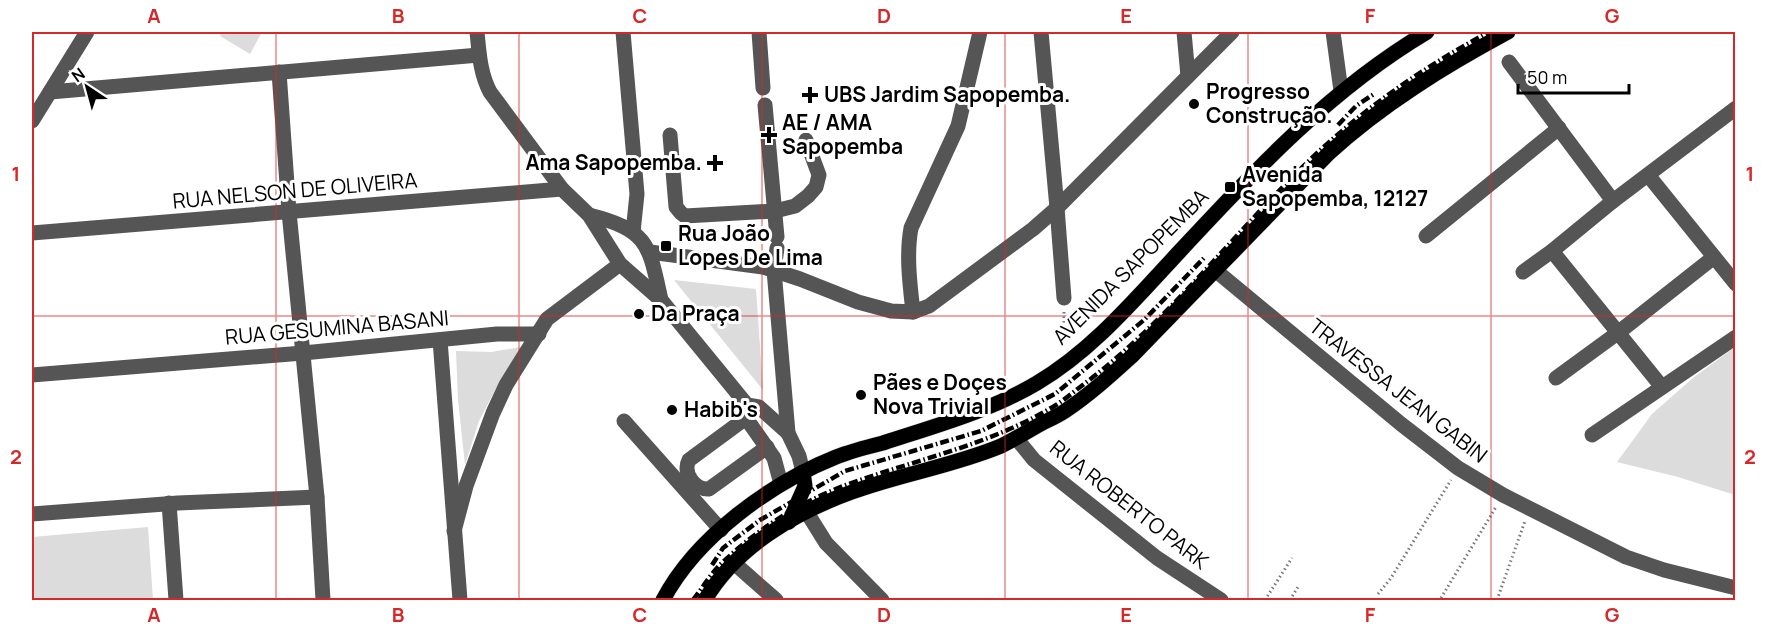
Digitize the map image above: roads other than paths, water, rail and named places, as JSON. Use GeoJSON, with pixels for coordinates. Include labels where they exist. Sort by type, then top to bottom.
{"type":"FeatureCollection","features":[{"type":"Feature","properties":{"kind":"main road","name":"AVENIDA SAPOPEMBA"},"geometry":{"type":"LineString","coordinates":[[663,600],[669,588],[705,543],[747,507],[782,484],[837,456],[997,404],[1038,383],[1064,365],[1115,320],[1252,174],[1341,91],[1427,32]]}},
{"type":"Feature","properties":{"kind":"main road"},"geometry":{"type":"LineString","coordinates":[[705,600],[734,563],[751,548],[806,511],[853,491],[949,464],[1000,446],[1063,412],[1098,386],[1132,356],[1347,136],[1457,59],[1508,32]]}},
{"type":"Feature","properties":{"kind":"main road"},"geometry":{"type":"LineString","coordinates":[[789,522],[805,486],[803,472]]}},
{"type":"Feature","properties":{"kind":"street"},"geometry":{"type":"LineString","coordinates":[[32,121],[87,32]]}},
{"type":"Feature","properties":{"kind":"street"},"geometry":{"type":"LineString","coordinates":[[477,32],[483,75],[490,92],[562,189],[589,215],[620,264],[661,300],[747,411],[774,458],[782,484]]}},
{"type":"Feature","properties":{"kind":"street"},"geometry":{"type":"LineString","coordinates":[[623,32],[637,194],[633,232]]}},
{"type":"Feature","properties":{"kind":"street"},"geometry":{"type":"LineString","coordinates":[[759,32],[763,88]]}},
{"type":"Feature","properties":{"kind":"street"},"geometry":{"type":"LineString","coordinates":[[913,312],[910,280],[909,238],[911,228],[958,126],[980,32]]}},
{"type":"Feature","properties":{"kind":"street"},"geometry":{"type":"LineString","coordinates":[[1041,32],[1064,298]]}},
{"type":"Feature","properties":{"kind":"street"},"geometry":{"type":"LineString","coordinates":[[1184,32],[1188,76]]}},
{"type":"Feature","properties":{"kind":"street"},"geometry":{"type":"LineString","coordinates":[[650,252],[763,267],[858,302],[891,311],[913,312],[929,306],[1033,229],[1057,208],[1232,32]]}},
{"type":"Feature","properties":{"kind":"street"},"geometry":{"type":"LineString","coordinates":[[1333,32],[1341,91]]}},
{"type":"Feature","properties":{"kind":"street"},"geometry":{"type":"LineString","coordinates":[[50,92],[479,55]]}},
{"type":"Feature","properties":{"kind":"street"},"geometry":{"type":"LineString","coordinates":[[1509,62],[1613,201]]}},
{"type":"Feature","properties":{"kind":"street"},"geometry":{"type":"LineString","coordinates":[[279,72],[289,212],[317,496],[323,600]]}},
{"type":"Feature","properties":{"kind":"street"},"geometry":{"type":"LineString","coordinates":[[765,105],[777,243],[774,270],[788,433]]}},
{"type":"Feature","properties":{"kind":"street"},"geometry":{"type":"LineString","coordinates":[[1523,272],[1736,108]]}},
{"type":"Feature","properties":{"kind":"street"},"geometry":{"type":"LineString","coordinates":[[1426,236],[1559,128]]}},
{"type":"Feature","properties":{"kind":"street"},"geometry":{"type":"LineString","coordinates":[[670,135],[676,207],[685,216],[774,211],[795,206],[816,187],[819,175],[806,140]]}},
{"type":"Feature","properties":{"kind":"street"},"geometry":{"type":"LineString","coordinates":[[1648,175],[1736,284]]}},
{"type":"Feature","properties":{"kind":"street","name":"RUA NELSON DE OLIVEIRA"},"geometry":{"type":"LineString","coordinates":[[32,233],[562,189]]}},
{"type":"Feature","properties":{"kind":"street"},"geometry":{"type":"LineString","coordinates":[[589,215],[608,220],[633,232],[643,241],[650,252],[661,300]]}},
{"type":"Feature","properties":{"kind":"street"},"geometry":{"type":"LineString","coordinates":[[611,250],[612,239],[619,234],[633,232]]}},
{"type":"Feature","properties":{"kind":"street"},"geometry":{"type":"LineString","coordinates":[[1552,251],[1662,387]]}},
{"type":"Feature","properties":{"kind":"street"},"geometry":{"type":"LineString","coordinates":[[1556,378],[1619,332],[1714,256]]}},
{"type":"Feature","properties":{"kind":"street"},"geometry":{"type":"LineString","coordinates":[[454,531],[466,486],[493,413],[506,386],[547,319],[620,264]]}},
{"type":"Feature","properties":{"kind":"street","name":"TRAVESSA JEAN GABIN"},"geometry":{"type":"LineString","coordinates":[[1215,270],[1392,417],[1458,468],[1503,495],[1626,557],[1664,570],[1736,588]]}},
{"type":"Feature","properties":{"kind":"street","name":"RUA GESUMINA BASANI"},"geometry":{"type":"LineString","coordinates":[[32,375],[303,353],[497,334],[539,334]]}},
{"type":"Feature","properties":{"kind":"street"},"geometry":{"type":"LineString","coordinates":[[1592,435],[1736,338]]}},
{"type":"Feature","properties":{"kind":"street"},"geometry":{"type":"LineString","coordinates":[[440,340],[460,600]]}},
{"type":"Feature","properties":{"kind":"street"},"geometry":{"type":"LineString","coordinates":[[766,447],[709,489],[698,488],[687,472],[688,460],[747,411],[759,407],[788,433],[800,456],[803,472]]}},
{"type":"Feature","properties":{"kind":"street"},"geometry":{"type":"LineString","coordinates":[[624,421],[721,530]]}},
{"type":"Feature","properties":{"kind":"street","name":"RUA ROBERTO PARK"},"geometry":{"type":"LineString","coordinates":[[1016,438],[1034,460],[1157,558],[1221,600]]}},
{"type":"Feature","properties":{"kind":"street"},"geometry":{"type":"LineString","coordinates":[[32,514],[169,503],[317,496]]}},
{"type":"Feature","properties":{"kind":"street"},"geometry":{"type":"LineString","coordinates":[[169,503],[176,600]]}},
{"type":"Feature","properties":{"kind":"street"},"geometry":{"type":"LineString","coordinates":[[806,511],[826,543],[882,600]]}},
{"type":"Feature","properties":{"kind":"street"},"geometry":{"type":"LineString","coordinates":[[734,563],[776,600]]}},
{"type":"Feature","properties":{"kind":"railway"},"geometry":{"type":"LineString","coordinates":[[693,600],[717,568],[735,551],[760,531],[802,505],[846,485],[1006,431],[1060,402],[1119,356],[1148,329],[1286,184],[1334,138],[1398,88],[1489,32]]}},
{"type":"Feature","properties":{"kind":"railway"},"geometry":{"type":"LineString","coordinates":[[1338,125],[1356,106],[1374,94]]}},
{"type":"Feature","properties":{"kind":"railway"},"geometry":{"type":"LineString","coordinates":[[712,565],[723,548],[760,520],[845,471],[981,431],[1055,394],[1144,320],[1204,258]]}},
{"type":"Feature","properties":{"kind":"place","name":"UBS Jardim Sapopemba."},"geometry":{"type":"Point","coordinates":[810,95]}},
{"type":"Feature","properties":{"kind":"place","name":"Progresso Construção."},"geometry":{"type":"Point","coordinates":[1194,104]}},
{"type":"Feature","properties":{"kind":"place","name":"AE / AMA Sapopemba"},"geometry":{"type":"Point","coordinates":[769,135]}},
{"type":"Feature","properties":{"kind":"place","name":"Ama Sapopemba."},"geometry":{"type":"Point","coordinates":[715,163]}},
{"type":"Feature","properties":{"kind":"place","name":"Avenida Sapopemba, 12127"},"geometry":{"type":"Point","coordinates":[1230,187]}},
{"type":"Feature","properties":{"kind":"place","name":"Rua João Lopes De Lima"},"geometry":{"type":"Point","coordinates":[666,246]}},
{"type":"Feature","properties":{"kind":"place","name":"Da Praça"},"geometry":{"type":"Point","coordinates":[639,314]}},
{"type":"Feature","properties":{"kind":"place","name":"Pães e Doçes Nova Trivial"},"geometry":{"type":"Point","coordinates":[861,395]}},
{"type":"Feature","properties":{"kind":"place","name":"Habib's"},"geometry":{"type":"Point","coordinates":[672,410]}}]}
